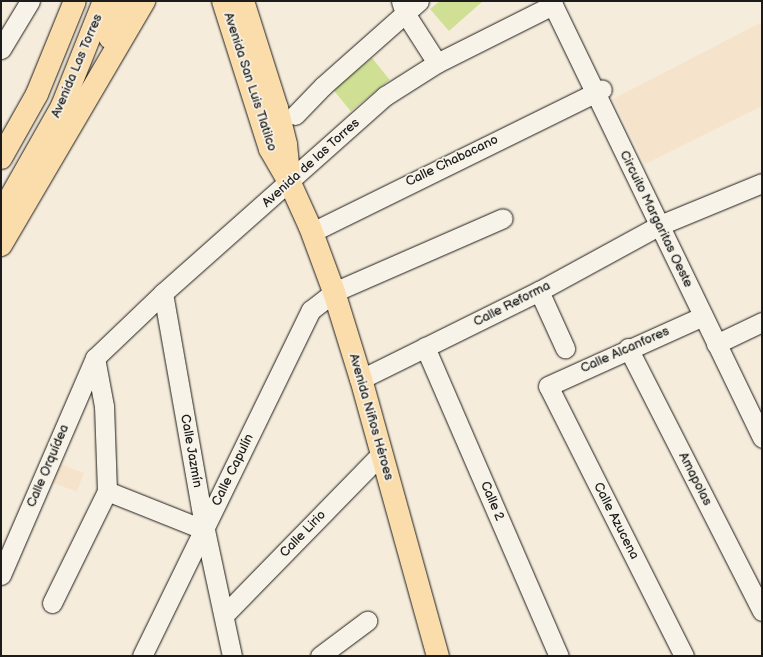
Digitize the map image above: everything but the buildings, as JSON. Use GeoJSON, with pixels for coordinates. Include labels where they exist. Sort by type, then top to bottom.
{"type":"FeatureCollection","features":[{"type":"Feature","properties":{"kind":"main road","name":"Avenida Las Torres"},"geometry":{"type":"LineString","coordinates":[[1,158],[37,94],[75,1]]}},
{"type":"Feature","properties":{"kind":"main road","name":"Avenida Las Torres"},"geometry":{"type":"LineString","coordinates":[[1,214],[62,106],[104,1]]}},
{"type":"Feature","properties":{"kind":"main road"},"geometry":{"type":"LineString","coordinates":[[84,103],[124,1]]}},
{"type":"Feature","properties":{"kind":"main road"},"geometry":{"type":"LineString","coordinates":[[1,245],[144,1]]}},
{"type":"Feature","properties":{"kind":"main road","name":"Avenida San Luis Tlatilco"},"geometry":{"type":"LineString","coordinates":[[223,1],[270,149],[290,183]]}},
{"type":"Feature","properties":{"kind":"main road"},"geometry":{"type":"LineString","coordinates":[[243,1],[286,111],[286,144],[290,183]]}},
{"type":"Feature","properties":{"kind":"main road","name":"Avenida Niños Héroes"},"geometry":{"type":"LineString","coordinates":[[290,183],[312,232],[334,292],[361,379],[438,656]]}},
{"type":"Feature","properties":{"kind":"street"},"geometry":{"type":"LineString","coordinates":[[1,49],[30,1]]}},
{"type":"Feature","properties":{"kind":"street","name":"Avenida de las Torres"},"geometry":{"type":"LineString","coordinates":[[95,358],[163,293],[290,183],[385,96],[437,63],[552,3]]}},
{"type":"Feature","properties":{"kind":"street","name":"Circuito Margaritas Oeste"},"geometry":{"type":"LineString","coordinates":[[552,3],[598,91],[716,344],[762,438]]}},
{"type":"Feature","properties":{"kind":"street"},"geometry":{"type":"LineString","coordinates":[[286,111],[409,5],[437,63]]}},
{"type":"Feature","properties":{"kind":"street","name":"Calle Chabacano"},"geometry":{"type":"LineString","coordinates":[[312,232],[474,150],[598,91]]}},
{"type":"Feature","properties":{"kind":"street","name":"Calle Reforma"},"geometry":{"type":"LineString","coordinates":[[361,379],[539,291],[660,225],[762,183]]}},
{"type":"Feature","properties":{"kind":"street","name":"Calle Capulín"},"geometry":{"type":"LineString","coordinates":[[142,656],[205,530],[311,310],[334,292],[503,218]]}},
{"type":"Feature","properties":{"kind":"street"},"geometry":{"type":"LineString","coordinates":[[539,291],[565,348]]}},
{"type":"Feature","properties":{"kind":"street","name":"Calle Jazmín"},"geometry":{"type":"LineString","coordinates":[[163,293],[205,530],[232,656]]}},
{"type":"Feature","properties":{"kind":"street","name":"Calle Alcanfores"},"geometry":{"type":"LineString","coordinates":[[548,386],[628,348],[703,316]]}},
{"type":"Feature","properties":{"kind":"street"},"geometry":{"type":"LineString","coordinates":[[716,344],[762,322]]}},
{"type":"Feature","properties":{"kind":"street","name":"Calle 2"},"geometry":{"type":"LineString","coordinates":[[425,347],[559,656]]}},
{"type":"Feature","properties":{"kind":"street","name":"Amapolas"},"geometry":{"type":"LineString","coordinates":[[628,348],[762,611]]}},
{"type":"Feature","properties":{"kind":"street"},"geometry":{"type":"LineString","coordinates":[[52,603],[107,491],[104,406],[95,358]]}},
{"type":"Feature","properties":{"kind":"street","name":"Calle Orquídea"},"geometry":{"type":"LineString","coordinates":[[1,575],[95,358]]}},
{"type":"Feature","properties":{"kind":"street","name":"Calle Azucena"},"geometry":{"type":"LineString","coordinates":[[548,386],[684,656]]}},
{"type":"Feature","properties":{"kind":"street","name":"Calle Lirio"},"geometry":{"type":"LineString","coordinates":[[224,615],[382,453]]}},
{"type":"Feature","properties":{"kind":"street"},"geometry":{"type":"LineString","coordinates":[[107,491],[205,530]]}},
{"type":"Feature","properties":{"kind":"street"},"geometry":{"type":"LineString","coordinates":[[320,656],[367,621]]}},
{"type":"Feature","properties":{"kind":"shaded area"},"geometry":{"type":"Polygon","coordinates":[[[762,22],[762,106],[645,164],[613,99],[762,22]]]}},
{"type":"Feature","properties":{"kind":"shaded area"},"geometry":{"type":"Polygon","coordinates":[[[55,462],[84,473],[77,492],[48,481],[55,462]]]}},
{"type":"Feature","properties":{"kind":"green space"},"geometry":{"type":"Polygon","coordinates":[[[440,1],[483,1],[449,31],[430,9],[440,1]]]}},
{"type":"Feature","properties":{"kind":"green space"},"geometry":{"type":"Polygon","coordinates":[[[372,58],[390,80],[351,111],[333,89],[372,58]]]}}]}
